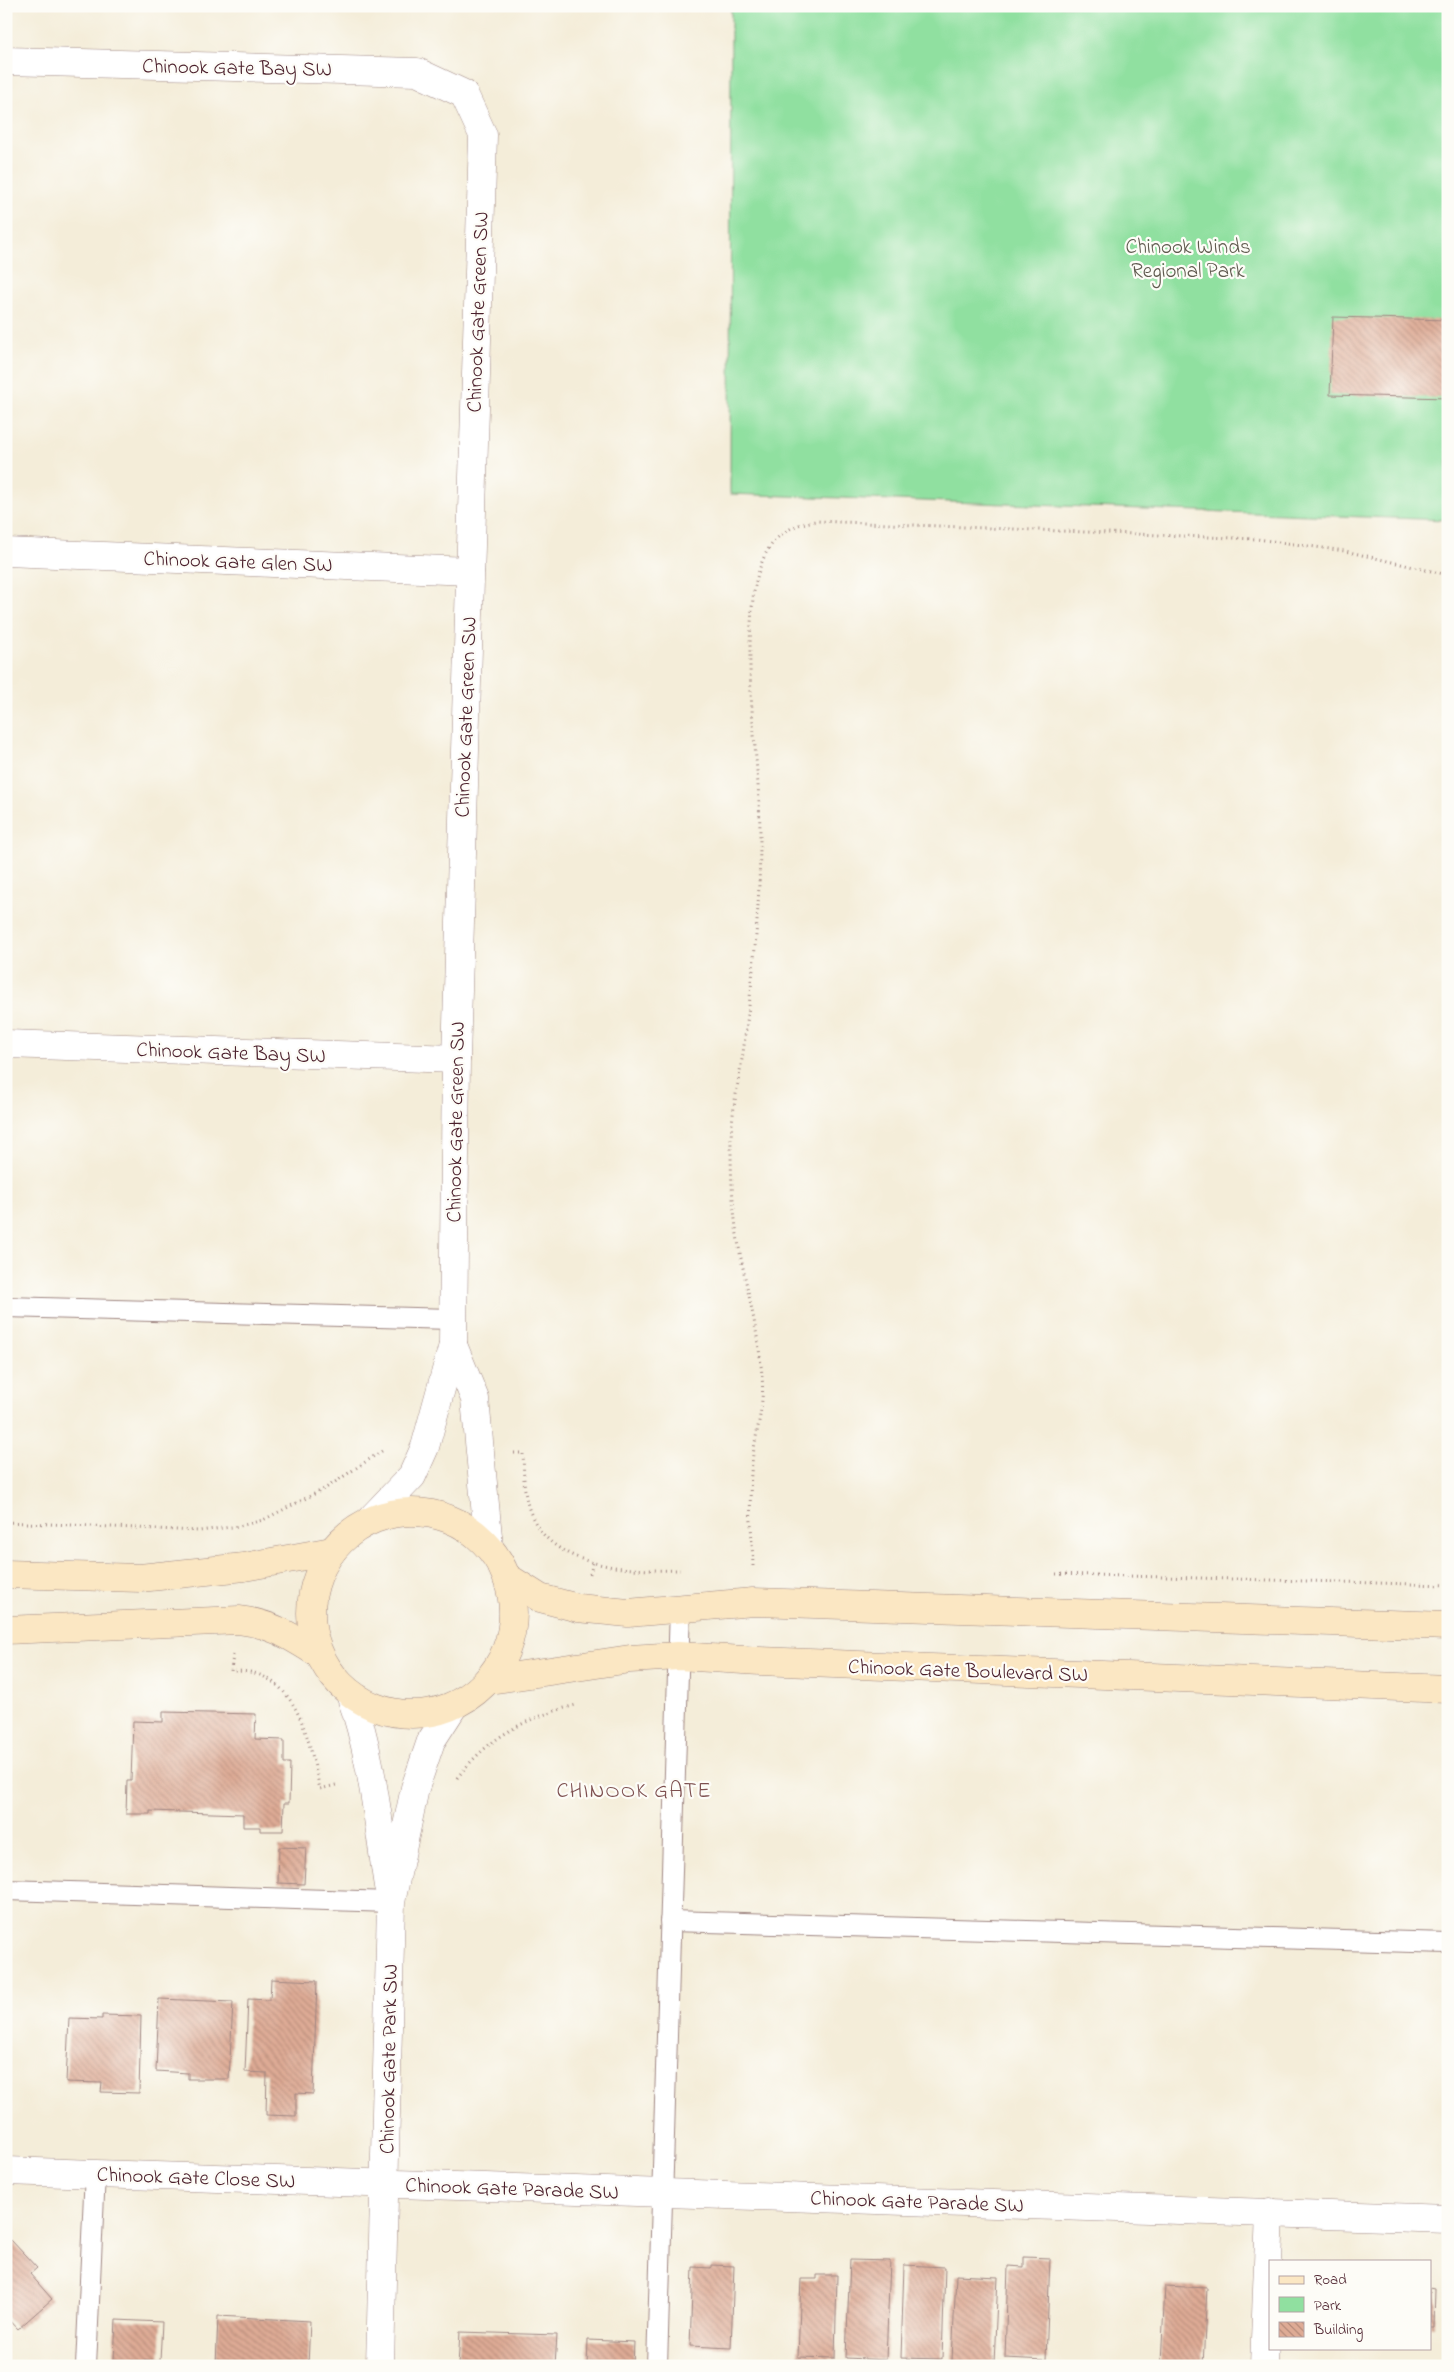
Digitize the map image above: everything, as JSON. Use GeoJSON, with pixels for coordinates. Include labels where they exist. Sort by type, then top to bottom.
{"type":"FeatureCollection","features":[{"type":"Feature","properties":{"kind":"street","name":"Chinook Gate Bay SW"},"geometry":{"type":"LineString","coordinates":[[6,61],[416,72],[464,94]]}},
{"type":"Feature","properties":{"kind":"street","name":"Chinook Gate Green SW"},"geometry":{"type":"LineString","coordinates":[[371,1520],[412,1476],[422,1454],[453,1332],[456,1060],[483,135],[464,94]]}},
{"type":"Feature","properties":{"kind":"street","name":"Chinook Gate Glen SW"},"geometry":{"type":"LineString","coordinates":[[6,552],[470,571]]}},
{"type":"Feature","properties":{"kind":"street","name":"Chinook Gate Bay SW"},"geometry":{"type":"LineString","coordinates":[[6,1044],[456,1060]]}},
{"type":"Feature","properties":{"kind":"street","name":"Chinook Gate Green SW"},"geometry":{"type":"LineString","coordinates":[[453,1332],[475,1398],[489,1547]]}},
{"type":"Feature","properties":{"kind":"street"},"geometry":{"type":"LineString","coordinates":[[402,1512],[435,1514],[465,1526],[489,1547],[507,1577],[514,1604],[512,1631],[504,1657],[489,1680],[472,1695],[453,1707],[427,1714],[400,1714],[374,1708],[350,1694],[331,1676],[319,1654],[311,1628],[311,1600],[318,1574],[332,1551],[349,1533],[371,1520],[402,1512]]}},
{"type":"Feature","properties":{"kind":"street"},"geometry":{"type":"LineString","coordinates":[[6,1574],[140,1578],[244,1567],[332,1551]]}},
{"type":"Feature","properties":{"kind":"street"},"geometry":{"type":"LineString","coordinates":[[507,1577],[540,1598],[578,1608],[628,1613],[753,1602],[1448,1626]]}},
{"type":"Feature","properties":{"kind":"street"},"geometry":{"type":"LineString","coordinates":[[6,1630],[239,1620],[261,1623],[285,1633],[319,1654]]}},
{"type":"Feature","properties":{"kind":"street","name":"Chinook Gate Boulevard SW"},"geometry":{"type":"LineString","coordinates":[[489,1680],[630,1659],[678,1656],[770,1662],[1448,1689]]}},
{"type":"Feature","properties":{"kind":"street","name":"Chinook Gate Park SW"},"geometry":{"type":"LineString","coordinates":[[350,1694],[360,1722],[366,1750],[391,1902],[386,2184],[380,2366]]}},
{"type":"Feature","properties":{"kind":"street","name":"Chinook Gate Park SW"},"geometry":{"type":"LineString","coordinates":[[391,1902],[415,1788],[431,1740],[453,1707]]}},
{"type":"Feature","properties":{"kind":"street","name":"Chinook Gate Close SW"},"geometry":{"type":"LineString","coordinates":[[6,2171],[386,2184]]}},
{"type":"Feature","properties":{"kind":"street","name":"Chinook Gate Parade SW"},"geometry":{"type":"LineString","coordinates":[[386,2184],[1448,2219]]}},
{"type":"Feature","properties":{"kind":"street"},"geometry":{"type":"LineString","coordinates":[[1264,2366],[1270,2212]]}},
{"type":"Feature","properties":{"kind":"lane"},"geometry":{"type":"LineString","coordinates":[[6,1306],[453,1332]]}},
{"type":"Feature","properties":{"kind":"lane"},"geometry":{"type":"LineString","coordinates":[[657,2366],[680,1607]]}},
{"type":"Feature","properties":{"kind":"lane"},"geometry":{"type":"LineString","coordinates":[[6,1890],[391,1902]]}},
{"type":"Feature","properties":{"kind":"lane"},"geometry":{"type":"LineString","coordinates":[[670,1921],[1448,1943]]}},
{"type":"Feature","properties":{"kind":"lane"},"geometry":{"type":"LineString","coordinates":[[86,2366],[95,2174]]}},
{"type":"Feature","properties":{"kind":"path"},"geometry":{"type":"LineString","coordinates":[[753,1570],[750,1492],[752,1460],[762,1404],[763,1380],[740,1251],[734,1203],[731,1149],[736,1088],[748,1016],[758,880],[760,835],[749,650],[752,604],[764,553],[778,537],[797,523],[816,522],[1258,540],[1345,551],[1448,575]]}},
{"type":"Feature","properties":{"kind":"path"},"geometry":{"type":"LineString","coordinates":[[6,1522],[199,1531],[240,1526],[263,1520],[326,1488],[390,1445]]}},
{"type":"Feature","properties":{"kind":"path"},"geometry":{"type":"LineString","coordinates":[[524,1453],[525,1486],[530,1513],[541,1534],[559,1549],[566,1554],[617,1567],[684,1570]]}},
{"type":"Feature","properties":{"kind":"path"},"geometry":{"type":"LineString","coordinates":[[1052,1574],[1448,1585]]}},
{"type":"Feature","properties":{"kind":"path"},"geometry":{"type":"LineString","coordinates":[[230,1671],[251,1672],[272,1682],[286,1696],[299,1714],[308,1738],[320,1788],[339,1785]]}},
{"type":"Feature","properties":{"kind":"path"},"geometry":{"type":"LineString","coordinates":[[452,1785],[470,1762],[497,1738],[526,1720],[577,1705]]}},
{"type":"Feature","properties":{"kind":"green space","name":"Chinook Winds Regional Park"},"geometry":{"type":"Polygon","coordinates":[[[731,6],[1448,6],[1448,520],[730,494],[731,6]]]}},
{"type":"Feature","properties":{"kind":"building"},"geometry":{"type":"Polygon","coordinates":[[[1333,317],[1448,320],[1448,398],[1330,395],[1333,317]]]}},
{"type":"Feature","properties":{"kind":"building"},"geometry":{"type":"Polygon","coordinates":[[[163,1712],[256,1714],[255,1739],[284,1740],[284,1763],[290,1763],[289,1803],[284,1803],[283,1831],[260,1831],[260,1827],[243,1827],[243,1814],[150,1811],[150,1814],[126,1814],[127,1781],[131,1781],[133,1721],[163,1722],[163,1712]]]}},
{"type":"Feature","properties":{"kind":"building"},"geometry":{"type":"Polygon","coordinates":[[[279,1847],[306,1848],[304,1884],[278,1883],[279,1847]]]}},
{"type":"Feature","properties":{"kind":"building"},"geometry":{"type":"Polygon","coordinates":[[[271,1979],[317,1981],[313,2094],[296,2093],[296,2116],[266,2115],[267,2073],[245,2072],[248,1999],[270,2000],[271,1979]]]}},
{"type":"Feature","properties":{"kind":"building"},"geometry":{"type":"Polygon","coordinates":[[[159,1999],[233,2002],[229,2079],[188,2079],[188,2073],[156,2071],[159,1999]]]}},
{"type":"Feature","properties":{"kind":"building"},"geometry":{"type":"Polygon","coordinates":[[[102,2015],[141,2016],[139,2093],[101,2092],[102,2083],[66,2082],[69,2018],[102,2019],[102,2015]]]}},
{"type":"Feature","properties":{"kind":"building"},"geometry":{"type":"Polygon","coordinates":[[[11,2240],[37,2268],[30,2274],[52,2299],[18,2329],[6,2316],[6,2245],[11,2240]]]}},
{"type":"Feature","properties":{"kind":"building"},"geometry":{"type":"Polygon","coordinates":[[[1024,2257],[1050,2258],[1046,2360],[1005,2358],[1008,2266],[1024,2267],[1024,2257]]]}},
{"type":"Feature","properties":{"kind":"building"},"geometry":{"type":"Polygon","coordinates":[[[850,2260],[890,2261],[886,2360],[846,2358],[850,2260]]]}},
{"type":"Feature","properties":{"kind":"building"},"geometry":{"type":"Polygon","coordinates":[[[711,2265],[734,2266],[731,2348],[690,2346],[693,2267],[711,2268],[711,2265]]]}},
{"type":"Feature","properties":{"kind":"building"},"geometry":{"type":"Polygon","coordinates":[[[904,2265],[945,2267],[942,2359],[901,2358],[904,2265]]]}},
{"type":"Feature","properties":{"kind":"building"},"geometry":{"type":"Polygon","coordinates":[[[817,2275],[837,2275],[835,2358],[798,2357],[801,2279],[817,2279],[817,2275]]]}},
{"type":"Feature","properties":{"kind":"building"},"geometry":{"type":"Polygon","coordinates":[[[956,2275],[998,2277],[994,2363],[952,2361],[956,2275]]]}},
{"type":"Feature","properties":{"kind":"building"},"geometry":{"type":"Polygon","coordinates":[[[1165,2286],[1207,2288],[1203,2365],[1161,2363],[1165,2286]]]}},
{"type":"Feature","properties":{"kind":"building"},"geometry":{"type":"Polygon","coordinates":[[[1432,2288],[1435,2289],[1434,2327],[1432,2327],[1432,2288]]]}},
{"type":"Feature","properties":{"kind":"building"},"geometry":{"type":"Polygon","coordinates":[[[218,2316],[310,2321],[308,2366],[216,2366],[218,2316]]]}},
{"type":"Feature","properties":{"kind":"building"},"geometry":{"type":"Polygon","coordinates":[[[116,2320],[162,2322],[160,2361],[114,2360],[116,2320]]]}},
{"type":"Feature","properties":{"kind":"building"},"geometry":{"type":"Polygon","coordinates":[[[460,2332],[557,2335],[555,2366],[458,2366],[460,2332]]]}},
{"type":"Feature","properties":{"kind":"building"},"geometry":{"type":"Polygon","coordinates":[[[588,2340],[634,2342],[633,2366],[587,2366],[588,2340]]]}},
{"type":"Feature","properties":{"kind":"building"},"geometry":{"type":"Polygon","coordinates":[[[113,2363],[144,2364],[144,2366],[113,2366],[113,2363]]]}},
{"type":"Feature","properties":{"kind":"district","name":"CHINOOK GATE"},"geometry":{"type":"Point","coordinates":[634,1789]}}]}
